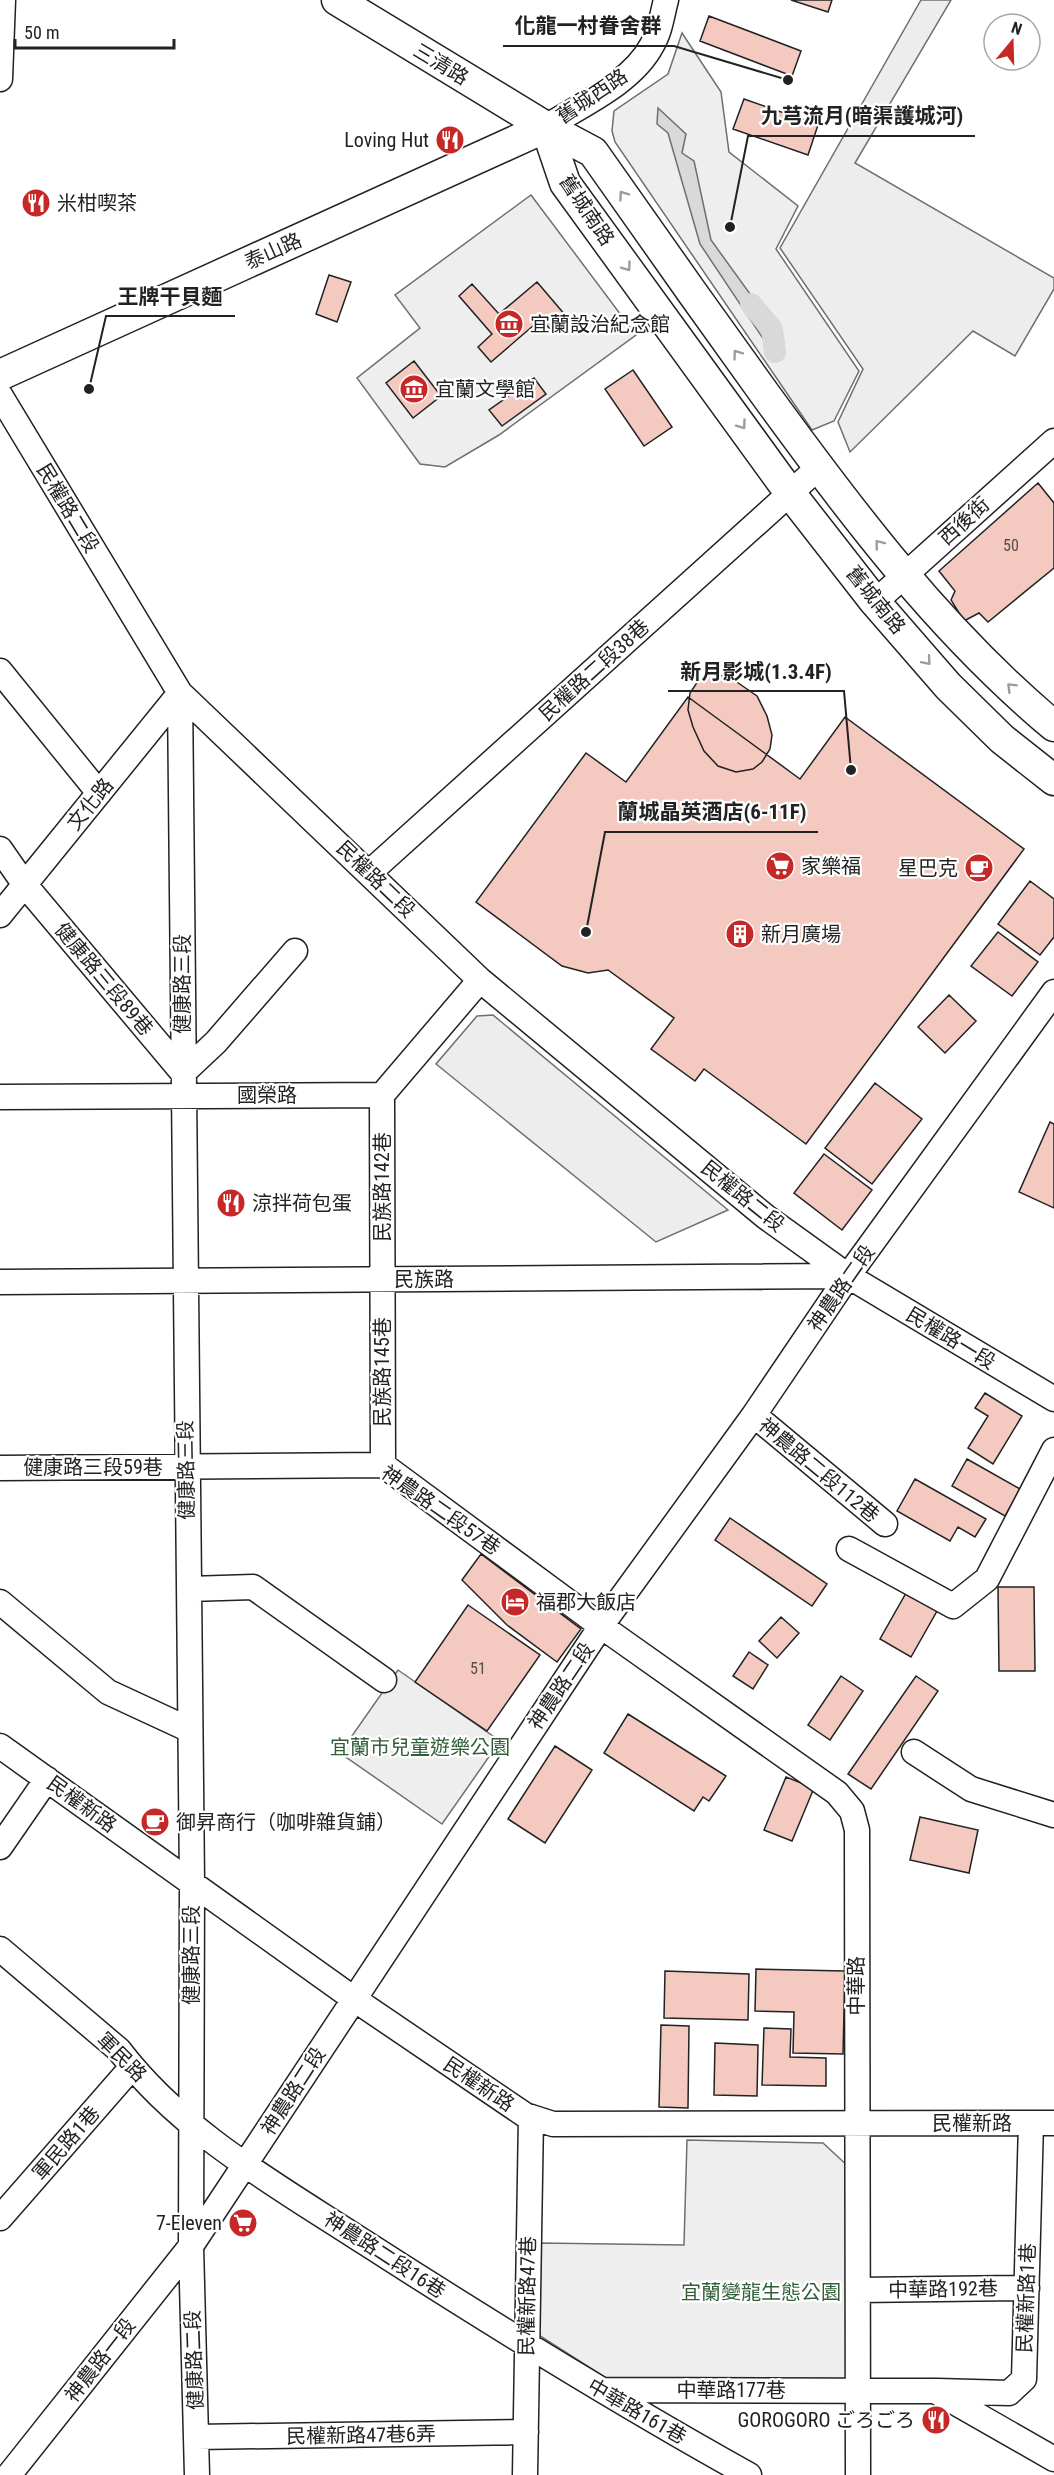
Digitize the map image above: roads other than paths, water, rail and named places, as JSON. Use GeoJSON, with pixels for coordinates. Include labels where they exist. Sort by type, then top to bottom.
{"type":"FeatureCollection","features":[{"type":"Feature","properties":{"kind":"main road","name":"三清路"},"geometry":{"type":"LineString","coordinates":[[337,0],[546,128]]}},
{"type":"Feature","properties":{"kind":"main road","name":"泰山路"},"geometry":{"type":"LineString","coordinates":[[0,375],[546,128]]}},
{"type":"Feature","properties":{"kind":"main road","name":"舊城南路"},"geometry":{"type":"LineString","coordinates":[[546,128],[593,152],[819,468],[904,575],[976,653],[1054,726]]}},
{"type":"Feature","properties":{"kind":"main road","name":"舊城南路"},"geometry":{"type":"LineString","coordinates":[[546,128],[565,183],[790,493],[875,602],[956,693],[1002,740],[1054,780]]}},
{"type":"Feature","properties":{"kind":"street"},"geometry":{"type":"LineString","coordinates":[[0,79],[3,0]]}},
{"type":"Feature","properties":{"kind":"street","name":"舊城西路"},"geometry":{"type":"LineString","coordinates":[[546,128],[615,83],[641,62],[653,44],[666,0]]}},
{"type":"Feature","properties":{"kind":"street","name":"民權路二段"},"geometry":{"type":"LineString","coordinates":[[0,395],[180,693],[370,872],[480,980],[766,1217],[848,1276]]}},
{"type":"Feature","properties":{"kind":"street","name":"西後街"},"geometry":{"type":"LineString","coordinates":[[875,602],[1054,441]]}},
{"type":"Feature","properties":{"kind":"street","name":"民權路二段38巷"},"geometry":{"type":"LineString","coordinates":[[370,872],[819,468]]}},
{"type":"Feature","properties":{"kind":"street"},"geometry":{"type":"LineString","coordinates":[[0,671],[99,793]]}},
{"type":"Feature","properties":{"kind":"street","name":"文化路"},"geometry":{"type":"LineString","coordinates":[[0,915],[180,693]]}},
{"type":"Feature","properties":{"kind":"street","name":"健康路三段"},"geometry":{"type":"LineString","coordinates":[[180,693],[184,1281],[192,1883],[191,2246]]}},
{"type":"Feature","properties":{"kind":"street","name":"健康路三段89巷"},"geometry":{"type":"LineString","coordinates":[[0,849],[25,885],[183,1084]]}},
{"type":"Feature","properties":{"kind":"street"},"geometry":{"type":"LineString","coordinates":[[183,1084],[216,1042],[295,951]]}},
{"type":"Feature","properties":{"kind":"street"},"geometry":{"type":"LineString","coordinates":[[382,1095],[480,980]]}},
{"type":"Feature","properties":{"kind":"street","name":"神農路二段"},"geometry":{"type":"LineString","coordinates":[[191,2246],[601,1626],[754,1415],[848,1276],[1054,992]]}},
{"type":"Feature","properties":{"kind":"street","name":"國榮路"},"geometry":{"type":"LineString","coordinates":[[0,1097],[183,1084],[382,1095]]}},
{"type":"Feature","properties":{"kind":"street","name":"民族路142巷"},"geometry":{"type":"LineString","coordinates":[[382,1095],[382,1279]]}},
{"type":"Feature","properties":{"kind":"street","name":"民族路"},"geometry":{"type":"LineString","coordinates":[[0,1282],[848,1276]]}},
{"type":"Feature","properties":{"kind":"street","name":"民權路一段"},"geometry":{"type":"LineString","coordinates":[[848,1276],[1054,1399]]}},
{"type":"Feature","properties":{"kind":"street","name":"民族路145巷"},"geometry":{"type":"LineString","coordinates":[[382,1279],[383,1465]]}},
{"type":"Feature","properties":{"kind":"street","name":"神農路二段112巷"},"geometry":{"type":"LineString","coordinates":[[754,1415],[885,1524]]}},
{"type":"Feature","properties":{"kind":"street"},"geometry":{"type":"LineString","coordinates":[[849,1549],[953,1606],[987,1579],[1054,1450]]}},
{"type":"Feature","properties":{"kind":"street","name":"神農路二段57巷"},"geometry":{"type":"LineString","coordinates":[[186,1467],[383,1465],[601,1626]]}},
{"type":"Feature","properties":{"kind":"street","name":"健康路三段59巷"},"geometry":{"type":"LineString","coordinates":[[0,1468],[186,1467]]}},
{"type":"Feature","properties":{"kind":"street"},"geometry":{"type":"LineString","coordinates":[[189,1589],[253,1587],[384,1680]]}},
{"type":"Feature","properties":{"kind":"street"},"geometry":{"type":"LineString","coordinates":[[0,1602],[108,1692],[190,1730]]}},
{"type":"Feature","properties":{"kind":"street","name":"中華路"},"geometry":{"type":"LineString","coordinates":[[601,1626],[837,1793],[852,1811],[857,1830],[858,2475]]}},
{"type":"Feature","properties":{"kind":"street","name":"民權新路"},"geometry":{"type":"LineString","coordinates":[[0,1746],[354,1999],[531,2117],[554,2124],[1042,2123]]}},
{"type":"Feature","properties":{"kind":"street"},"geometry":{"type":"LineString","coordinates":[[914,1752],[971,1789],[1054,1815]]}},
{"type":"Feature","properties":{"kind":"street"},"geometry":{"type":"LineString","coordinates":[[0,1847],[47,1779]]}},
{"type":"Feature","properties":{"kind":"street","name":"軍民路"},"geometry":{"type":"LineString","coordinates":[[0,1949],[119,2050],[132,2067],[190,2122],[245,2165]]}},
{"type":"Feature","properties":{"kind":"street","name":"軍民路1巷"},"geometry":{"type":"LineString","coordinates":[[0,2218],[132,2067]]}},
{"type":"Feature","properties":{"kind":"street","name":"民權新路47巷"},"geometry":{"type":"LineString","coordinates":[[525,2475],[531,2117]]}},
{"type":"Feature","properties":{"kind":"street","name":"民權新路1巷"},"geometry":{"type":"LineString","coordinates":[[859,2389],[1009,2392],[1024,2379],[1027,2288],[1042,2123]]}},
{"type":"Feature","properties":{"kind":"street","name":"神農路二段16巷"},"geometry":{"type":"LineString","coordinates":[[245,2165],[526,2346]]}},
{"type":"Feature","properties":{"kind":"street","name":"健康路二段"},"geometry":{"type":"LineString","coordinates":[[191,2246],[197,2475]]}},
{"type":"Feature","properties":{"kind":"street","name":"神農路一段"},"geometry":{"type":"LineString","coordinates":[[9,2475],[191,2246]]}},
{"type":"Feature","properties":{"kind":"street","name":"中華路192巷"},"geometry":{"type":"LineString","coordinates":[[858,2290],[1027,2288]]}},
{"type":"Feature","properties":{"kind":"street","name":"中華路161巷"},"geometry":{"type":"LineString","coordinates":[[526,2346],[749,2475]]}},
{"type":"Feature","properties":{"kind":"street","name":"中華路177巷"},"geometry":{"type":"LineString","coordinates":[[603,2390],[859,2389]]}},
{"type":"Feature","properties":{"kind":"street"},"geometry":{"type":"LineString","coordinates":[[935,2391],[1054,2459]]}},
{"type":"Feature","properties":{"kind":"street","name":"民權新路47巷6弄"},"geometry":{"type":"LineString","coordinates":[[197,2438],[526,2432]]}},
{"type":"Feature","properties":{"kind":"waterway"},"geometry":{"type":"LineString","coordinates":[[751,304],[772,329],[775,352]]}},
{"type":"Feature","properties":{"kind":"place","name":"化龍一村眷舍群"},"geometry":{"type":"Point","coordinates":[788,80]}},
{"type":"Feature","properties":{"kind":"place","name":"Loving Hut"},"geometry":{"type":"Point","coordinates":[450,140]}},
{"type":"Feature","properties":{"kind":"place","name":"米柑喫茶"},"geometry":{"type":"Point","coordinates":[36,203]}},
{"type":"Feature","properties":{"kind":"place","name":"九芎流月(暗渠護城河)"},"geometry":{"type":"Point","coordinates":[730,227]}},
{"type":"Feature","properties":{"kind":"place","name":"宜蘭設治紀念館"},"geometry":{"type":"Point","coordinates":[509,324]}},
{"type":"Feature","properties":{"kind":"place","name":"王牌干貝麵"},"geometry":{"type":"Point","coordinates":[89,389]}},
{"type":"Feature","properties":{"kind":"place","name":"宜蘭文學館"},"geometry":{"type":"Point","coordinates":[414,389]}},
{"type":"Feature","properties":{"kind":"place","name":"新月影城(1.3.4F)"},"geometry":{"type":"Point","coordinates":[851,770]}},
{"type":"Feature","properties":{"kind":"place","name":"家樂福"},"geometry":{"type":"Point","coordinates":[780,866]}},
{"type":"Feature","properties":{"kind":"place","name":"星巴克"},"geometry":{"type":"Point","coordinates":[979,868]}},
{"type":"Feature","properties":{"kind":"place","name":"蘭城晶英酒店(6-11F)"},"geometry":{"type":"Point","coordinates":[586,932]}},
{"type":"Feature","properties":{"kind":"place","name":"新月廣場"},"geometry":{"type":"Point","coordinates":[740,934]}},
{"type":"Feature","properties":{"kind":"place","name":"涼拌荷包蛋"},"geometry":{"type":"Point","coordinates":[231,1203]}},
{"type":"Feature","properties":{"kind":"place","name":"福郡大飯店"},"geometry":{"type":"Point","coordinates":[515,1602]}},
{"type":"Feature","properties":{"kind":"place","name":"御昇商行（咖啡雜貨鋪）"},"geometry":{"type":"Point","coordinates":[155,1822]}},
{"type":"Feature","properties":{"kind":"place","name":"7-Eleven"},"geometry":{"type":"Point","coordinates":[243,2223]}},
{"type":"Feature","properties":{"kind":"place","name":"GOROGORO ごろごろ"},"geometry":{"type":"Point","coordinates":[936,2420]}},
{"type":"Feature","properties":{"kind":"park label","name":"宜蘭市兒童遊樂公園"},"geometry":{"type":"Point","coordinates":[420,1747]}},
{"type":"Feature","properties":{"kind":"park label","name":"宜蘭變龍生態公園"},"geometry":{"type":"Point","coordinates":[761,2292]}}]}
